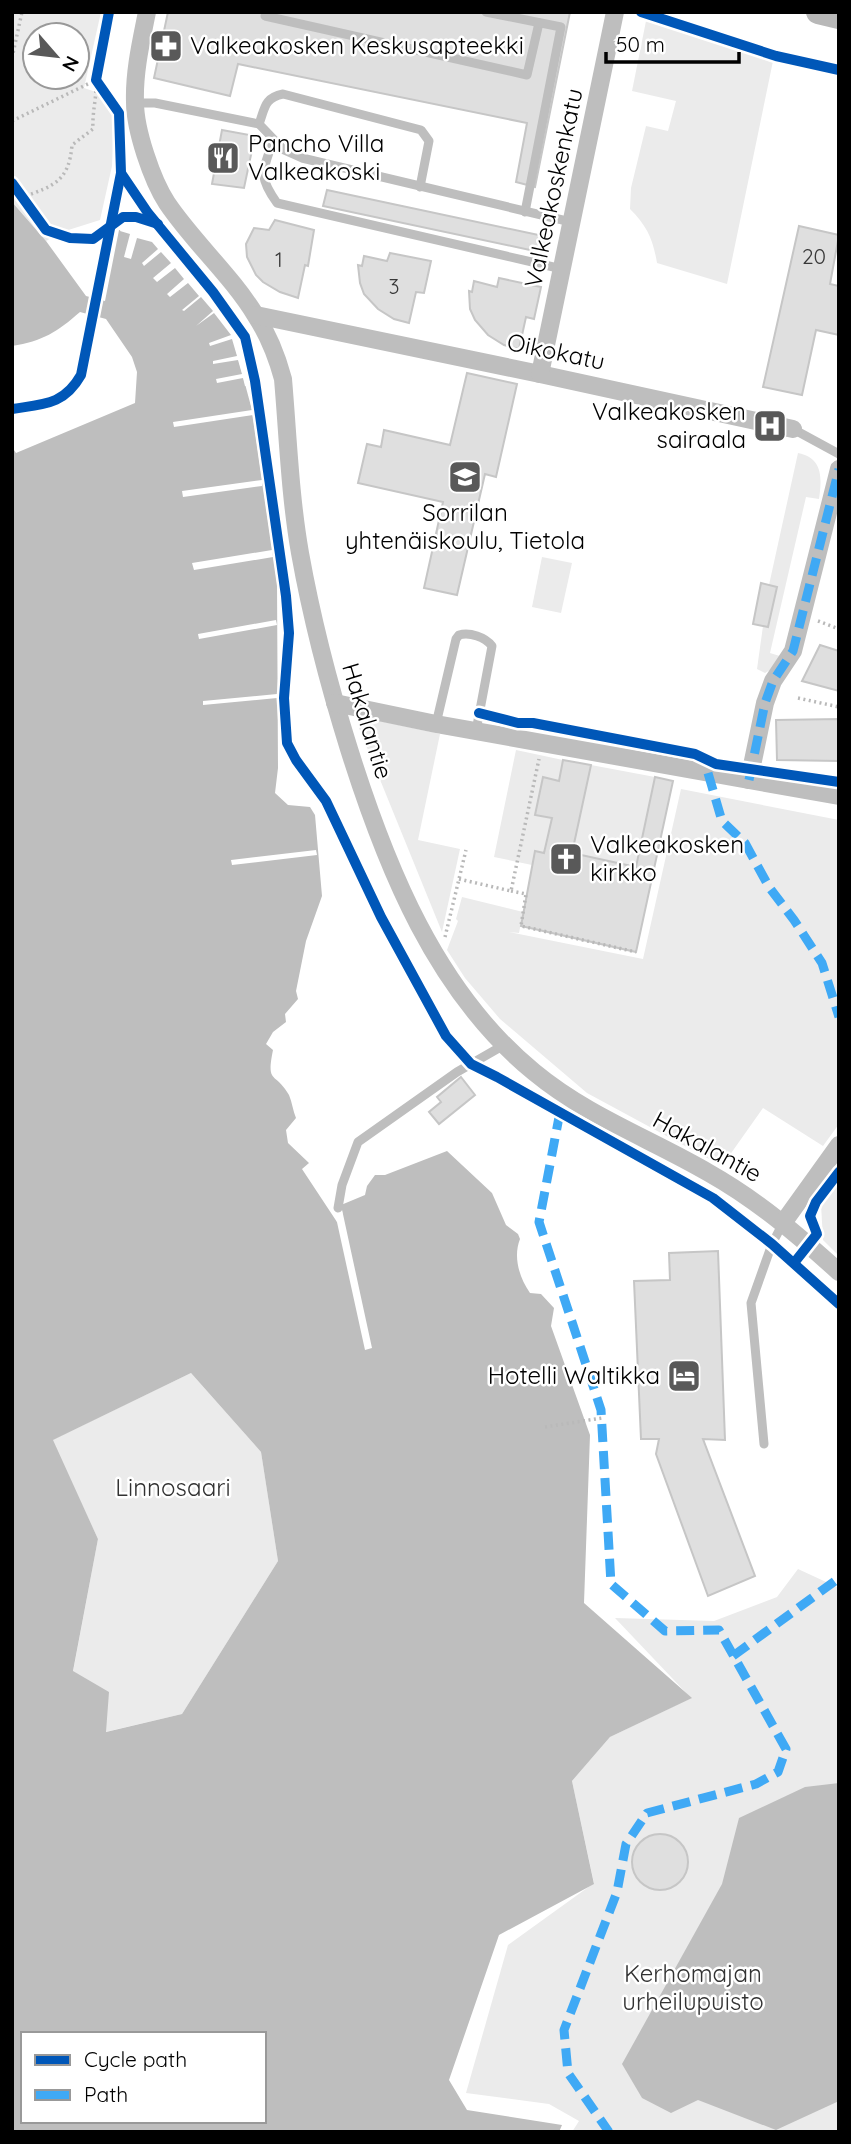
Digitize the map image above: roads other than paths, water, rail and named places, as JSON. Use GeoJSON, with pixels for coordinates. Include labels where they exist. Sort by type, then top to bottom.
{"type":"FeatureCollection","features":[{"type":"Feature","properties":{"kind":"main road"},"geometry":{"type":"LineString","coordinates":[[818,12],[839,17]]}},
{"type":"Feature","properties":{"kind":"street","name":"Hakalantie"},"geometry":{"type":"LineString","coordinates":[[146,12],[135,103],[139,133],[166,202],[256,316],[276,353],[283,379],[300,551],[320,645],[369,812],[405,899],[456,986],[504,1045],[532,1071],[563,1095],[709,1173],[783,1223],[839,1272]]}},
{"type":"Feature","properties":{"kind":"street","name":"Valkeakoskenkatu"},"geometry":{"type":"LineString","coordinates":[[540,374],[615,12]]}},
{"type":"Feature","properties":{"kind":"street","name":"Oikokatu"},"geometry":{"type":"LineString","coordinates":[[256,316],[793,429]]}},
{"type":"Feature","properties":{"kind":"street"},"geometry":{"type":"LineString","coordinates":[[749,780],[765,702],[773,681],[793,651],[839,469]]}},
{"type":"Feature","properties":{"kind":"street"},"geometry":{"type":"LineString","coordinates":[[335,703],[436,724],[839,796]]}},
{"type":"Feature","properties":{"kind":"street"},"geometry":{"type":"LineString","coordinates":[[783,1223],[839,1145]]}},
{"type":"Feature","properties":{"kind":"lane"},"geometry":{"type":"LineString","coordinates":[[266,12],[265,16],[527,75],[538,23]]}},
{"type":"Feature","properties":{"kind":"lane"},"geometry":{"type":"LineString","coordinates":[[486,12],[561,27],[525,212]]}},
{"type":"Feature","properties":{"kind":"lane"},"geometry":{"type":"LineString","coordinates":[[259,124],[272,96],[283,94],[421,130],[429,141],[420,187]]}},
{"type":"Feature","properties":{"kind":"lane"},"geometry":{"type":"LineString","coordinates":[[135,103],[155,103],[259,124],[273,141],[302,158],[571,222]]}},
{"type":"Feature","properties":{"kind":"lane"},"geometry":{"type":"LineString","coordinates":[[273,141],[262,175],[267,189],[277,203],[562,269]]}},
{"type":"Feature","properties":{"kind":"lane","name":"Oikokatu"},"geometry":{"type":"LineString","coordinates":[[793,429],[839,454]]}},
{"type":"Feature","properties":{"kind":"lane"},"geometry":{"type":"LineString","coordinates":[[436,724],[456,639],[458,635],[464,634],[483,638],[492,646],[476,731]]}},
{"type":"Feature","properties":{"kind":"lane"},"geometry":{"type":"LineString","coordinates":[[338,1208],[342,1185],[358,1142],[457,1072],[504,1045]]}},
{"type":"Feature","properties":{"kind":"lane"},"geometry":{"type":"LineString","coordinates":[[764,1444],[751,1303],[772,1244],[783,1223]]}},
{"type":"Feature","properties":{"kind":"place","name":"Valkeakosken Keskusapteekki"},"geometry":{"type":"Point","coordinates":[166,46]}},
{"type":"Feature","properties":{"kind":"place","name":"Pancho Villa Valkeakoski"},"geometry":{"type":"Point","coordinates":[223,158]}},
{"type":"Feature","properties":{"kind":"place","name":"Valkeakosken sairaala"},"geometry":{"type":"Point","coordinates":[770,426]}},
{"type":"Feature","properties":{"kind":"place","name":"Sorrilan yhtenäiskoulu, Tietola"},"geometry":{"type":"Point","coordinates":[465,477]}},
{"type":"Feature","properties":{"kind":"place","name":"Valkeakosken kirkko"},"geometry":{"type":"Point","coordinates":[566,859]}},
{"type":"Feature","properties":{"kind":"place","name":"Hotelli Waltikka"},"geometry":{"type":"Point","coordinates":[684,1376]}},
{"type":"Feature","properties":{"kind":"park label","name":"Linnosaari"},"geometry":{"type":"Point","coordinates":[173,1488]}},
{"type":"Feature","properties":{"kind":"park label","name":"Kerhomajan urheilupuisto"},"geometry":{"type":"Point","coordinates":[693,1988]}}]}
